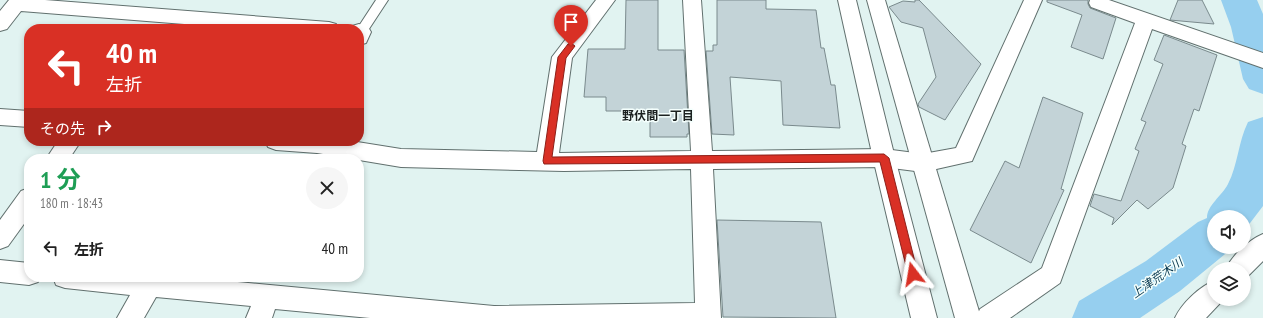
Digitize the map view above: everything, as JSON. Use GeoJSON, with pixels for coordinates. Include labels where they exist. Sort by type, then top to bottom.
{"type":"FeatureCollection","features":[{"type":"Feature","properties":{"kind":"street"},"geometry":{"type":"LineString","coordinates":[[547,161],[562,57],[606,0]]}},
{"type":"Feature","properties":{"kind":"street"},"geometry":{"type":"LineString","coordinates":[[118,282],[149,285],[263,307],[494,318],[708,317],[702,160],[692,0]]}},
{"type":"Feature","properties":{"kind":"street"},"geometry":{"type":"LineString","coordinates":[[847,0],[884,158],[924,318]]}},
{"type":"Feature","properties":{"kind":"street"},"geometry":{"type":"LineString","coordinates":[[876,0],[968,318]]}},
{"type":"Feature","properties":{"kind":"street"},"geometry":{"type":"LineString","coordinates":[[334,146],[401,158],[547,161],[884,158],[923,163],[964,155],[1033,0]]}},
{"type":"Feature","properties":{"kind":"street"},"geometry":{"type":"LineString","coordinates":[[1099,0],[1098,3],[1263,61]]}},
{"type":"Feature","properties":{"kind":"street"},"geometry":{"type":"LineString","coordinates":[[0,24],[16,4],[266,24]]}},
{"type":"Feature","properties":{"kind":"street"},"geometry":{"type":"LineString","coordinates":[[989,318],[1051,275],[1146,20]]}},
{"type":"Feature","properties":{"kind":"street"},"geometry":{"type":"LineString","coordinates":[[0,116],[24,118]]}},
{"type":"Feature","properties":{"kind":"street"},"geometry":{"type":"LineString","coordinates":[[0,239],[24,205]]}},
{"type":"Feature","properties":{"kind":"street"},"geometry":{"type":"LineString","coordinates":[[1245,262],[1263,245]]}},
{"type":"Feature","properties":{"kind":"street"},"geometry":{"type":"LineString","coordinates":[[0,271],[24,273]]}},
{"type":"Feature","properties":{"kind":"street"},"geometry":{"type":"LineString","coordinates":[[130,318],[149,285]]}},
{"type":"Feature","properties":{"kind":"street"},"geometry":{"type":"LineString","coordinates":[[1188,318],[1207,300]]}},
{"type":"Feature","properties":{"kind":"lane"},"geometry":{"type":"LineString","coordinates":[[364,28],[382,0]]}},
{"type":"Feature","properties":{"kind":"building"},"geometry":{"type":"Polygon","coordinates":[[[626,0],[658,0],[658,50],[684,50],[689,134],[687,134],[687,137],[650,137],[650,111],[606,111],[606,97],[584,97],[588,49],[625,49],[626,0]]]}},
{"type":"Feature","properties":{"kind":"building"},"geometry":{"type":"Polygon","coordinates":[[[717,0],[766,0],[766,9],[816,10],[821,48],[824,48],[831,85],[835,85],[840,128],[783,125],[781,81],[730,77],[734,135],[712,134],[706,51],[713,51],[713,45],[717,45],[717,0]]]}},
{"type":"Feature","properties":{"kind":"building"},"geometry":{"type":"Polygon","coordinates":[[[915,0],[919,0],[981,64],[945,120],[919,107],[918,104],[936,77],[923,28],[901,22],[889,7],[903,1],[915,2],[915,0]]]}},
{"type":"Feature","properties":{"kind":"building"},"geometry":{"type":"Polygon","coordinates":[[[1047,0],[1088,0],[1090,8],[1116,18],[1103,59],[1071,47],[1082,15],[1047,2],[1047,0]]]}},
{"type":"Feature","properties":{"kind":"building"},"geometry":{"type":"Polygon","coordinates":[[[1178,0],[1202,0],[1214,24],[1170,20],[1178,0]]]}},
{"type":"Feature","properties":{"kind":"building"},"geometry":{"type":"Polygon","coordinates":[[[1164,35],[1217,55],[1199,111],[1194,109],[1182,144],[1186,146],[1173,188],[1148,209],[1137,200],[1112,225],[1114,218],[1090,206],[1094,194],[1121,201],[1139,151],[1135,149],[1146,122],[1141,120],[1163,64],[1154,60],[1164,35]]]}},
{"type":"Feature","properties":{"kind":"building"},"geometry":{"type":"Polygon","coordinates":[[[1043,97],[1083,113],[1061,189],[1064,190],[1031,263],[970,230],[1005,161],[1019,168],[1043,97]]]}},
{"type":"Feature","properties":{"kind":"building"},"geometry":{"type":"Polygon","coordinates":[[[717,220],[821,222],[836,318],[723,317],[717,220]]]}},
{"type":"Feature","properties":{"kind":"waterway","name":"上津荒木川"},"geometry":{"type":"LineString","coordinates":[[1239,0],[1250,27],[1263,79]]}},
{"type":"Feature","properties":{"kind":"waterway","name":"上津荒木川"},"geometry":{"type":"LineString","coordinates":[[1234,210],[1246,195],[1256,167],[1263,134]]}},
{"type":"Feature","properties":{"kind":"waterway","name":"上津荒木川"},"geometry":{"type":"LineString","coordinates":[[1097,318],[1163,276],[1207,241]]}},
{"type":"Feature","properties":{"kind":"district","name":"野伏間一丁目"},"geometry":{"type":"Point","coordinates":[658,116]}},
{"type":"Feature","properties":{"kind":"route"},"geometry":{"type":"LineString","coordinates":[[571,46],[562,57],[547,161],[884,158],[913,274]]}}]}
